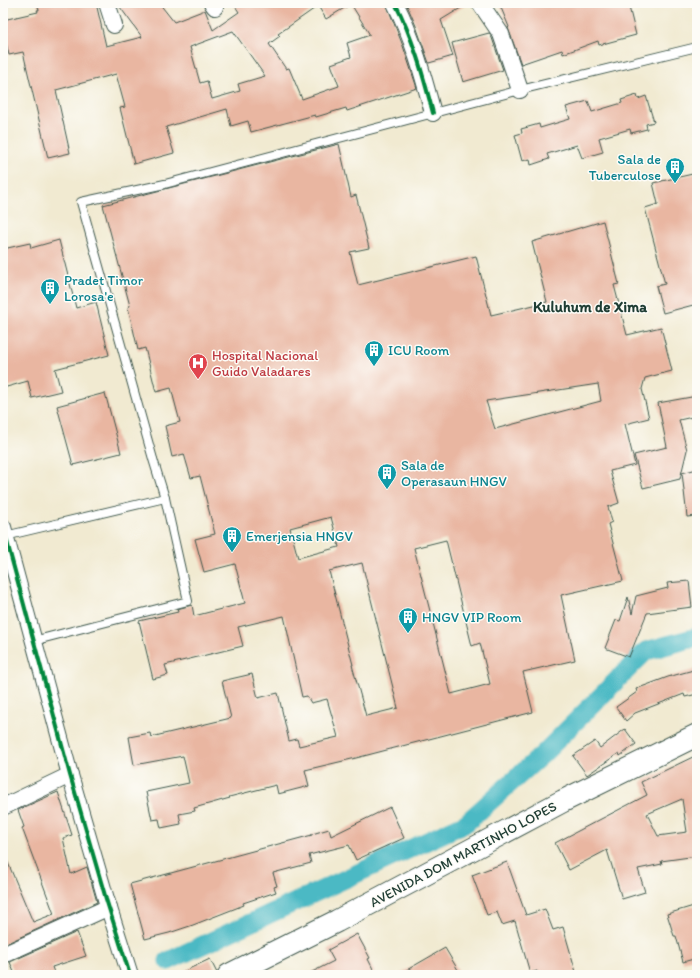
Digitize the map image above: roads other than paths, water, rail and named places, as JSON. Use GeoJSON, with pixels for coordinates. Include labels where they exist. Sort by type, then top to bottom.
{"type":"FeatureCollection","features":[{"type":"Feature","properties":{"kind":"main road","name":"AVENIDA DOM MARTINHO LOPES"},"geometry":{"type":"LineString","coordinates":[[229,975],[337,921],[563,801],[697,735]]}},
{"type":"Feature","properties":{"kind":"street"},"geometry":{"type":"LineString","coordinates":[[106,3],[114,24]]}},
{"type":"Feature","properties":{"kind":"street"},"geometry":{"type":"LineString","coordinates":[[395,3],[411,40],[420,66],[433,113]]}},
{"type":"Feature","properties":{"kind":"street"},"geometry":{"type":"LineString","coordinates":[[480,3],[501,34],[520,90]]}},
{"type":"Feature","properties":{"kind":"street"},"geometry":{"type":"LineString","coordinates":[[4,532],[70,775],[130,975]]}},
{"type":"Feature","properties":{"kind":"street"},"geometry":{"type":"LineString","coordinates":[[3,807],[70,775]]}},
{"type":"Feature","properties":{"kind":"street"},"geometry":{"type":"LineString","coordinates":[[3,955],[109,908]]}},
{"type":"Feature","properties":{"kind":"lane"},"geometry":{"type":"LineString","coordinates":[[33,641],[188,601],[165,498],[82,202],[165,184],[520,90],[697,47]]}},
{"type":"Feature","properties":{"kind":"lane"},"geometry":{"type":"LineString","coordinates":[[4,532],[165,498]]}},
{"type":"Feature","properties":{"kind":"waterway"},"geometry":{"type":"LineString","coordinates":[[168,961],[466,823],[543,754],[646,651],[697,637]]}},
{"type":"Feature","properties":{"kind":"place","name":"Sala de Tuberculose"},"geometry":{"type":"Point","coordinates":[675,184]}},
{"type":"Feature","properties":{"kind":"place","name":"Pradet Timor Lorosa'e"},"geometry":{"type":"Point","coordinates":[50,305]}},
{"type":"Feature","properties":{"kind":"place","name":"ICU Room"},"geometry":{"type":"Point","coordinates":[374,367]}},
{"type":"Feature","properties":{"kind":"place","name":"Hospital Nacional Guido Valadares"},"geometry":{"type":"Point","coordinates":[198,380]}},
{"type":"Feature","properties":{"kind":"place","name":"Sala de Operasaun HNGV"},"geometry":{"type":"Point","coordinates":[387,490]}},
{"type":"Feature","properties":{"kind":"place","name":"Emerjensia HNGV"},"geometry":{"type":"Point","coordinates":[232,553]}},
{"type":"Feature","properties":{"kind":"place","name":"HNGV VIP Room"},"geometry":{"type":"Point","coordinates":[408,634]}},
{"type":"Feature","properties":{"kind":"district","name":"Kuluhum de Xima"},"geometry":{"type":"Point","coordinates":[590,307]}}]}
